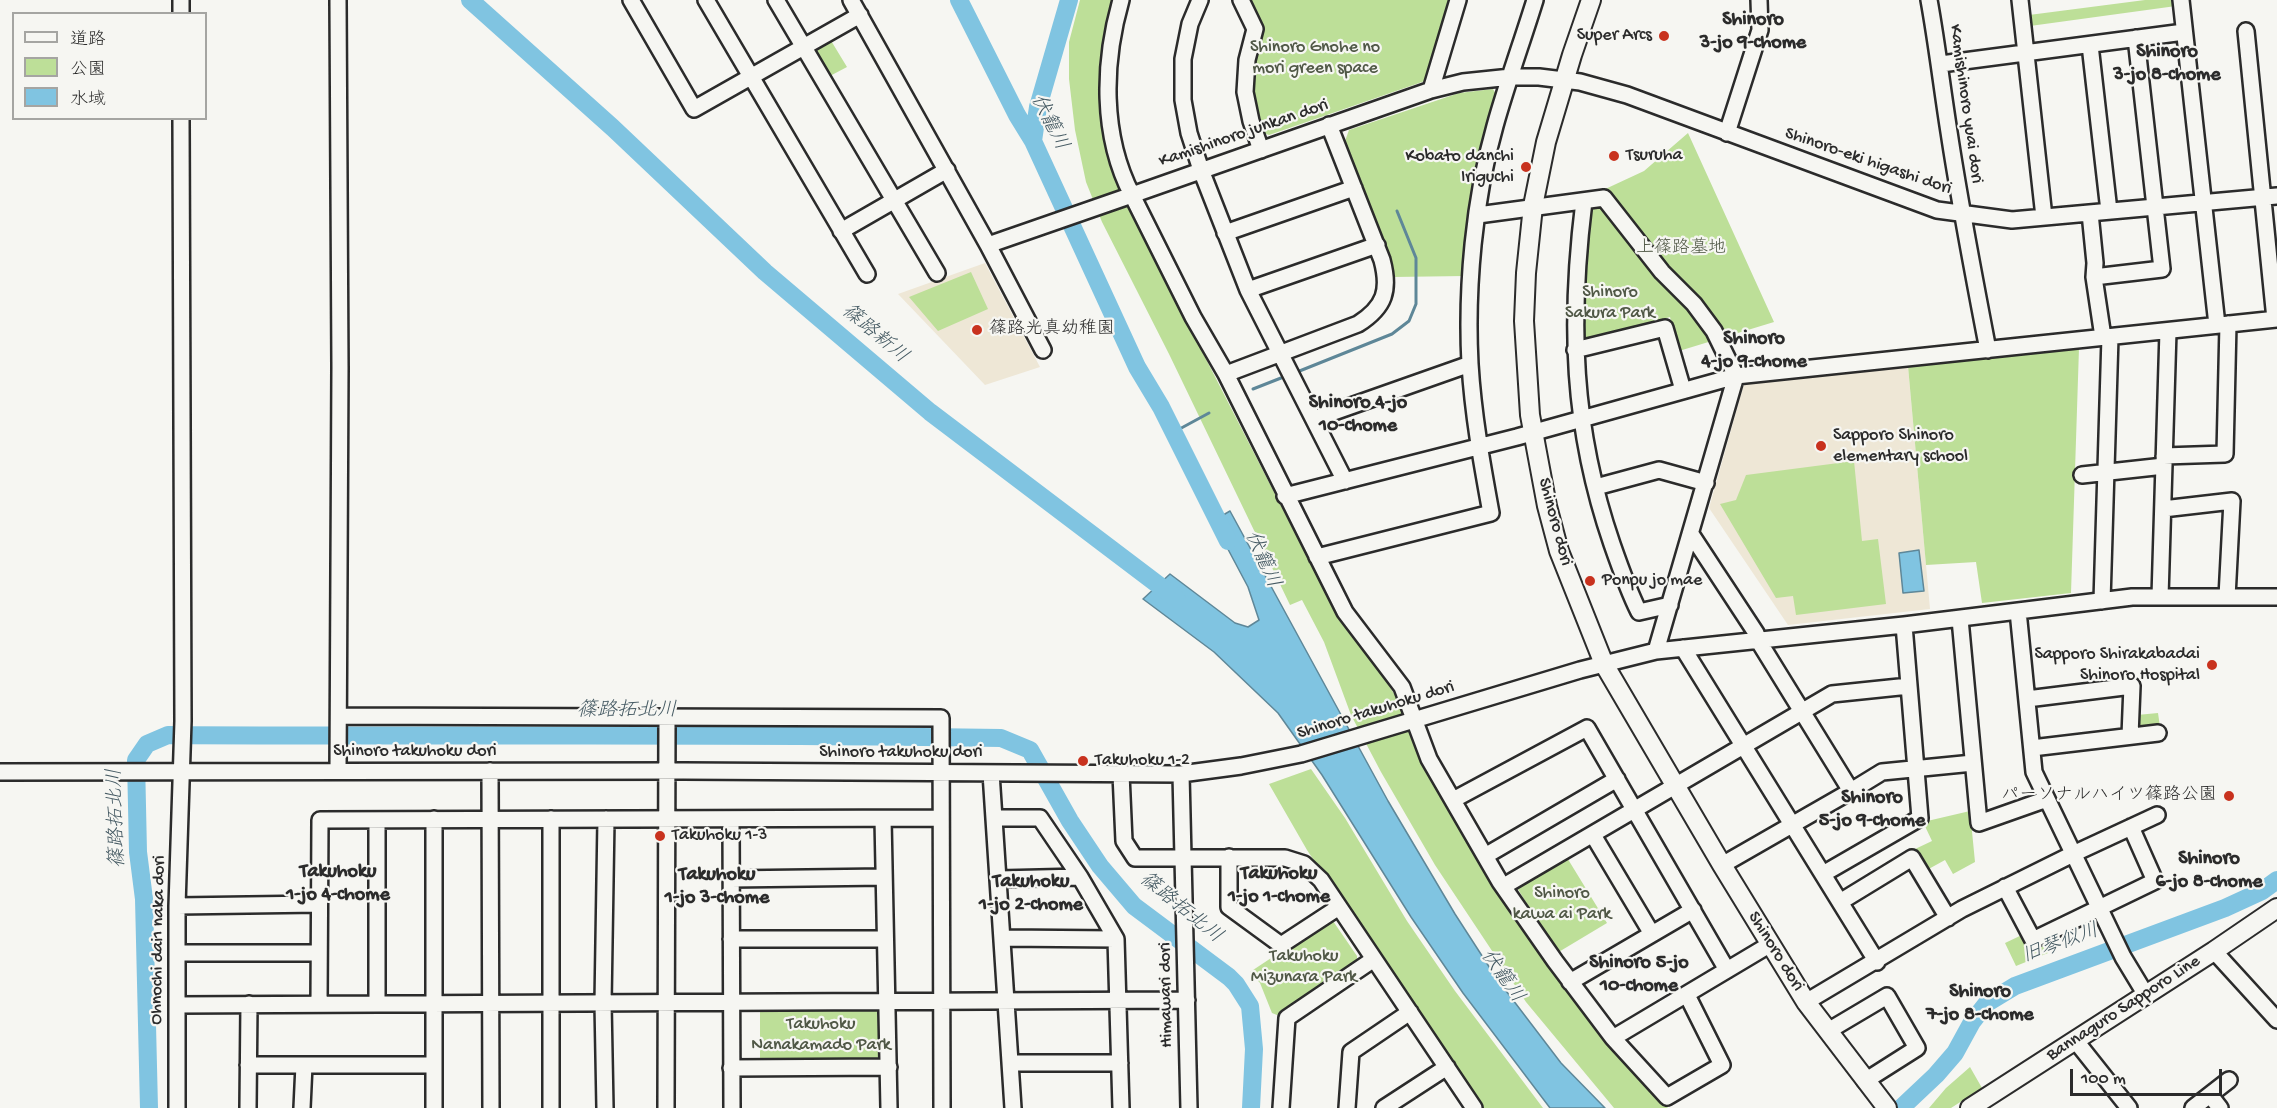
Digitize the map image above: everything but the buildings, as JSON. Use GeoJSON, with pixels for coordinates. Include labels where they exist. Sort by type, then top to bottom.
{"type":"FeatureCollection","features":[{"type":"Feature","properties":{"kind":"main road","name":"Shinoro dori"},"geometry":{"type":"LineString","coordinates":[[1591,0],[1546,142],[1533,206],[1526,273],[1524,321],[1532,432],[1559,551],[1604,664],[1769,945],[1806,1002],[1886,1107]]}},
{"type":"Feature","properties":{"kind":"main road","name":"Bannaguro Sapporo Line"},"geometry":{"type":"LineString","coordinates":[[1970,1108],[2277,908]]}},
{"type":"Feature","properties":{"kind":"street"},"geometry":{"type":"LineString","coordinates":[[338,0],[340,367],[338,771]]}},
{"type":"Feature","properties":{"kind":"street"},"geometry":{"type":"LineString","coordinates":[[631,0],[694,109],[860,15]]}},
{"type":"Feature","properties":{"kind":"street"},"geometry":{"type":"LineString","coordinates":[[706,0],[867,274]]}},
{"type":"Feature","properties":{"kind":"street"},"geometry":{"type":"LineString","coordinates":[[776,0],[937,273]]}},
{"type":"Feature","properties":{"kind":"street"},"geometry":{"type":"LineString","coordinates":[[851,0],[947,170],[1043,350]]}},
{"type":"Feature","properties":{"kind":"street"},"geometry":{"type":"LineString","coordinates":[[1121,0],[1107,65],[1108,110],[1115,147],[1126,183],[1193,317],[1226,374],[1345,612],[1402,687],[1429,759],[1504,886],[1570,982],[1613,1038],[1667,1097],[1722,1065],[1687,995]]}},
{"type":"Feature","properties":{"kind":"street"},"geometry":{"type":"LineString","coordinates":[[1200,0],[1190,24],[1184,59],[1183,100],[1189,133],[1248,290],[1345,481]]}},
{"type":"Feature","properties":{"kind":"street"},"geometry":{"type":"LineString","coordinates":[[1241,0],[1255,29],[1247,60],[1245,92],[1251,121],[1261,150]]}},
{"type":"Feature","properties":{"kind":"street"},"geometry":{"type":"LineString","coordinates":[[1431,90],[1458,0]]}},
{"type":"Feature","properties":{"kind":"street"},"geometry":{"type":"LineString","coordinates":[[1317,557],[1491,513],[1479,446],[1470,364],[1470,295],[1481,190],[1495,126],[1535,0]]}},
{"type":"Feature","properties":{"kind":"street"},"geometry":{"type":"LineString","coordinates":[[1727,133],[1760,30],[1759,0]]}},
{"type":"Feature","properties":{"kind":"street","name":"Kamishinoro yuai dori"},"geometry":{"type":"LineString","coordinates":[[1929,0],[1941,64],[1962,214],[1988,350]]}},
{"type":"Feature","properties":{"kind":"street"},"geometry":{"type":"LineString","coordinates":[[2019,0],[2044,217]]}},
{"type":"Feature","properties":{"kind":"street"},"geometry":{"type":"LineString","coordinates":[[2082,475],[2164,461],[2225,454],[2222,325],[2204,201],[2181,0]]}},
{"type":"Feature","properties":{"kind":"street"},"geometry":{"type":"LineString","coordinates":[[1285,496],[1736,376],[2276,319],[2270,196],[2246,31]]}},
{"type":"Feature","properties":{"kind":"street"},"geometry":{"type":"LineString","coordinates":[[1941,64],[2184,32]]}},
{"type":"Feature","properties":{"kind":"street"},"geometry":{"type":"LineString","coordinates":[[2094,277],[2162,269],[2136,38]]}},
{"type":"Feature","properties":{"kind":"street"},"geometry":{"type":"LineString","coordinates":[[2090,45],[2109,211]]}},
{"type":"Feature","properties":{"kind":"street","name":"Kamishinoro junkan dori"},"geometry":{"type":"LineString","coordinates":[[988,245],[1431,90],[1463,82],[1511,77],[1565,79]]}},
{"type":"Feature","properties":{"kind":"street","name":"Shinoro-eki higashi dori"},"geometry":{"type":"LineString","coordinates":[[1565,79],[1627,95],[1937,210],[2012,220],[2270,196]]}},
{"type":"Feature","properties":{"kind":"street","name":"Ohnochi dai1 naka dori"},"geometry":{"type":"LineString","coordinates":[[177,1108],[177,906],[183,773],[181,120]]}},
{"type":"Feature","properties":{"kind":"street"},"geometry":{"type":"LineString","coordinates":[[1226,374],[1358,324],[1373,315],[1386,289],[1386,276],[1377,245],[1329,125]]}},
{"type":"Feature","properties":{"kind":"street"},"geometry":{"type":"LineString","coordinates":[[841,231],[947,170]]}},
{"type":"Feature","properties":{"kind":"street"},"geometry":{"type":"LineString","coordinates":[[1225,232],[1354,188]]}},
{"type":"Feature","properties":{"kind":"street"},"geometry":{"type":"LineString","coordinates":[[1478,215],[1604,198],[1662,272],[1694,304],[1714,332],[1736,376],[1656,651]]}},
{"type":"Feature","properties":{"kind":"street"},"geometry":{"type":"LineString","coordinates":[[1584,201],[1576,276],[1575,350],[1581,419],[1602,513],[1629,592],[1639,612],[1670,605]]}},
{"type":"Feature","properties":{"kind":"street"},"geometry":{"type":"LineString","coordinates":[[2090,213],[2095,263],[2094,277],[2106,337],[2106,472],[2102,601]]}},
{"type":"Feature","properties":{"kind":"street"},"geometry":{"type":"LineString","coordinates":[[1248,290],[1377,245]]}},
{"type":"Feature","properties":{"kind":"street"},"geometry":{"type":"LineString","coordinates":[[1575,350],[1665,328],[1683,390]]}},
{"type":"Feature","properties":{"kind":"street"},"geometry":{"type":"LineString","coordinates":[[2160,597],[2168,331]]}},
{"type":"Feature","properties":{"kind":"street"},"geometry":{"type":"LineString","coordinates":[[1314,419],[1470,364]]}},
{"type":"Feature","properties":{"kind":"street"},"geometry":{"type":"LineString","coordinates":[[1596,487],[1659,470],[1706,483]]}},
{"type":"Feature","properties":{"kind":"street"},"geometry":{"type":"LineString","coordinates":[[2163,509],[2232,501],[2227,597]]}},
{"type":"Feature","properties":{"kind":"street"},"geometry":{"type":"LineString","coordinates":[[1691,534],[1756,633],[1758,640],[1851,791]]}},
{"type":"Feature","properties":{"kind":"street","name":"Shinoro takuhoku dori"},"geometry":{"type":"LineString","coordinates":[[0,772],[666,771],[1181,774],[1241,766],[1301,754],[1604,664],[1656,651],[1904,626],[2132,597],[2277,597]]}},
{"type":"Feature","properties":{"kind":"street"},"geometry":{"type":"LineString","coordinates":[[2018,611],[2034,772],[2114,940],[2146,995]]}},
{"type":"Feature","properties":{"kind":"street"},"geometry":{"type":"LineString","coordinates":[[1960,619],[1979,823],[2047,799]]}},
{"type":"Feature","properties":{"kind":"street"},"geometry":{"type":"LineString","coordinates":[[1823,874],[1920,818],[1904,626]]}},
{"type":"Feature","properties":{"kind":"street"},"geometry":{"type":"LineString","coordinates":[[1683,648],[1877,962]]}},
{"type":"Feature","properties":{"kind":"street"},"geometry":{"type":"LineString","coordinates":[[1504,886],[1832,694],[1909,686]]}},
{"type":"Feature","properties":{"kind":"street"},"geometry":{"type":"LineString","coordinates":[[2027,699],[2132,686],[2130,736]]}},
{"type":"Feature","properties":{"kind":"street"},"geometry":{"type":"LineString","coordinates":[[339,719],[668,720],[941,717],[942,1108]]}},
{"type":"Feature","properties":{"kind":"street"},"geometry":{"type":"LineString","coordinates":[[666,1108],[668,720]]}},
{"type":"Feature","properties":{"kind":"street"},"geometry":{"type":"LineString","coordinates":[[1453,800],[1587,728],[1726,970]]}},
{"type":"Feature","properties":{"kind":"street"},"geometry":{"type":"LineString","coordinates":[[2032,748],[2158,733]]}},
{"type":"Feature","properties":{"kind":"street"},"geometry":{"type":"LineString","coordinates":[[1722,865],[1882,771],[1973,763]]}},
{"type":"Feature","properties":{"kind":"street"},"geometry":{"type":"LineString","coordinates":[[490,771],[491,1108]]}},
{"type":"Feature","properties":{"kind":"street"},"geometry":{"type":"LineString","coordinates":[[992,773],[1013,1108]]}},
{"type":"Feature","properties":{"kind":"street"},"geometry":{"type":"LineString","coordinates":[[1120,774],[1124,841],[1135,858],[1285,858],[1304,864],[1321,880],[1474,1108]]}},
{"type":"Feature","properties":{"kind":"street","name":"Himawari dori"},"geometry":{"type":"LineString","coordinates":[[1181,774],[1189,1108]]}},
{"type":"Feature","properties":{"kind":"street"},"geometry":{"type":"LineString","coordinates":[[1485,856],[1617,779]]}},
{"type":"Feature","properties":{"kind":"street"},"geometry":{"type":"LineString","coordinates":[[1806,1002],[2005,887],[2157,815]]}},
{"type":"Feature","properties":{"kind":"street"},"geometry":{"type":"LineString","coordinates":[[319,1004],[320,820],[941,818]]}},
{"type":"Feature","properties":{"kind":"street"},"geometry":{"type":"LineString","coordinates":[[994,818],[1040,818],[1080,877],[1116,939],[1121,1108]]}},
{"type":"Feature","properties":{"kind":"street"},"geometry":{"type":"LineString","coordinates":[[377,819],[377,1003]]}},
{"type":"Feature","properties":{"kind":"street"},"geometry":{"type":"LineString","coordinates":[[434,819],[434,1108]]}},
{"type":"Feature","properties":{"kind":"street"},"geometry":{"type":"LineString","coordinates":[[551,819],[551,1108]]}},
{"type":"Feature","properties":{"kind":"street"},"geometry":{"type":"LineString","coordinates":[[605,1108],[603,1003],[606,819]]}},
{"type":"Feature","properties":{"kind":"street"},"geometry":{"type":"LineString","coordinates":[[732,819],[732,1108]]}},
{"type":"Feature","properties":{"kind":"street"},"geometry":{"type":"LineString","coordinates":[[884,819],[889,1108]]}},
{"type":"Feature","properties":{"kind":"street"},"geometry":{"type":"LineString","coordinates":[[2005,887],[2033,940],[2100,909],[2155,881],[2131,827]]}},
{"type":"Feature","properties":{"kind":"street"},"geometry":{"type":"LineString","coordinates":[[1593,835],[1652,934]]}},
{"type":"Feature","properties":{"kind":"street"},"geometry":{"type":"LineString","coordinates":[[1228,857],[1230,907],[1281,945],[1339,907]]}},
{"type":"Feature","properties":{"kind":"street"},"geometry":{"type":"LineString","coordinates":[[1840,902],[1912,858],[1948,918]]}},
{"type":"Feature","properties":{"kind":"street"},"geometry":{"type":"LineString","coordinates":[[731,879],[884,877]]}},
{"type":"Feature","properties":{"kind":"street"},"geometry":{"type":"LineString","coordinates":[[999,879],[1080,877]]}},
{"type":"Feature","properties":{"kind":"street"},"geometry":{"type":"LineString","coordinates":[[177,906],[320,904]]}},
{"type":"Feature","properties":{"kind":"street"},"geometry":{"type":"LineString","coordinates":[[1570,982],[1693,910]]}},
{"type":"Feature","properties":{"kind":"street"},"geometry":{"type":"LineString","coordinates":[[1003,938],[1116,939]]}},
{"type":"Feature","properties":{"kind":"street"},"geometry":{"type":"LineString","coordinates":[[731,939],[885,939]]}},
{"type":"Feature","properties":{"kind":"street"},"geometry":{"type":"LineString","coordinates":[[1613,1038],[1769,945]]}},
{"type":"Feature","properties":{"kind":"street"},"geometry":{"type":"LineString","coordinates":[[2214,951],[2277,1020]]}},
{"type":"Feature","properties":{"kind":"street"},"geometry":{"type":"LineString","coordinates":[[177,953],[319,953]]}},
{"type":"Feature","properties":{"kind":"street"},"geometry":{"type":"LineString","coordinates":[[1281,1108],[1287,1018],[1374,959]]}},
{"type":"Feature","properties":{"kind":"street"},"geometry":{"type":"LineString","coordinates":[[1828,1031],[1887,996],[1917,1048],[1865,1081]]}},
{"type":"Feature","properties":{"kind":"street"},"geometry":{"type":"LineString","coordinates":[[177,1005],[1186,1000]]}},
{"type":"Feature","properties":{"kind":"street"},"geometry":{"type":"LineString","coordinates":[[248,1108],[249,1004]]}},
{"type":"Feature","properties":{"kind":"street"},"geometry":{"type":"LineString","coordinates":[[1347,1108],[1352,1052],[1410,1012]]}},
{"type":"Feature","properties":{"kind":"street"},"geometry":{"type":"LineString","coordinates":[[2075,1040],[2129,1108]]}},
{"type":"Feature","properties":{"kind":"street"},"geometry":{"type":"LineString","coordinates":[[1011,1063],[1120,1063]]}},
{"type":"Feature","properties":{"kind":"street"},"geometry":{"type":"LineString","coordinates":[[248,1065],[434,1065]]}},
{"type":"Feature","properties":{"kind":"street"},"geometry":{"type":"LineString","coordinates":[[302,1108],[304,1065]]}},
{"type":"Feature","properties":{"kind":"street"},"geometry":{"type":"LineString","coordinates":[[731,1068],[889,1067]]}},
{"type":"Feature","properties":{"kind":"street"},"geometry":{"type":"LineString","coordinates":[[1384,1108],[1447,1067]]}},
{"type":"Feature","properties":{"kind":"street"},"geometry":{"type":"LineString","coordinates":[[2193,1108],[2229,1080]]}},
{"type":"Feature","properties":{"kind":"street"},"geometry":{"type":"LineString","coordinates":[[2210,1095],[2220,1108]]}},
{"type":"Feature","properties":{"kind":"shaded area","name":"篠路光真幼稚園"},"geometry":{"type":"Polygon","coordinates":[[[985,263],[1040,367],[985,385],[898,294],[985,263]]]}},
{"type":"Feature","properties":{"kind":"shaded area","name":"Sapporo Shinoro elementary school"},"geometry":{"type":"Polygon","coordinates":[[[1908,366],[1930,609],[1788,625],[1709,508],[1744,384],[1908,366]]]}},
{"type":"Feature","properties":{"kind":"green space"},"geometry":{"type":"Polygon","coordinates":[[[1080,0],[1112,0],[1102,43],[1100,89],[1104,135],[1118,184],[1325,592],[1348,632],[1380,671],[1396,697],[1412,738],[1438,792],[1491,880],[1643,1081],[1668,1108],[1614,1108],[1526,1002],[1435,865],[1381,772],[1351,715],[1324,642],[1302,600],[1290,605],[1169,354],[1102,222],[1086,182],[1075,130],[1069,79],[1069,42],[1080,0]]]}},
{"type":"Feature","properties":{"kind":"green space","name":"Shinoro Gnohe no mori green space"},"geometry":{"type":"Polygon","coordinates":[[[1247,0],[1453,0],[1425,81],[1269,135],[1261,132],[1253,97],[1247,0]]]}},
{"type":"Feature","properties":{"kind":"green space"},"geometry":{"type":"Polygon","coordinates":[[[2145,0],[2175,0],[2176,6],[2030,26],[2029,15],[2145,0]]]}},
{"type":"Feature","properties":{"kind":"green space"},"geometry":{"type":"Polygon","coordinates":[[[830,39],[847,67],[828,77],[811,48],[830,39]]]}},
{"type":"Feature","properties":{"kind":"green space"},"geometry":{"type":"Polygon","coordinates":[[[1493,89],[1497,96],[1465,276],[1393,277],[1392,264],[1345,141],[1349,130],[1459,93],[1493,89]]]}},
{"type":"Feature","properties":{"kind":"green space","name":"上篠路墓地"},"geometry":{"type":"Polygon","coordinates":[[[1688,133],[1774,322],[1679,351],[1670,317],[1585,341],[1581,338],[1588,210],[1591,205],[1602,205],[1601,191],[1644,171],[1688,133]]]}},
{"type":"Feature","properties":{"kind":"green space"},"geometry":{"type":"Polygon","coordinates":[[[971,272],[988,309],[938,331],[909,297],[971,272]]]}},
{"type":"Feature","properties":{"kind":"green space"},"geometry":{"type":"Polygon","coordinates":[[[2079,348],[2071,593],[1982,603],[1976,562],[1926,565],[1908,366],[2079,348]]]}},
{"type":"Feature","properties":{"kind":"green space"},"geometry":{"type":"Polygon","coordinates":[[[1854,461],[1862,541],[1878,539],[1886,604],[1796,615],[1793,596],[1776,598],[1720,504],[1736,500],[1746,475],[1854,461]]]}},
{"type":"Feature","properties":{"kind":"green space"},"geometry":{"type":"Polygon","coordinates":[[[2158,713],[2160,727],[2137,730],[2137,715],[2158,713]]]}},
{"type":"Feature","properties":{"kind":"green space"},"geometry":{"type":"Polygon","coordinates":[[[1311,769],[1345,818],[1407,921],[1455,991],[1543,1108],[1482,1108],[1397,986],[1307,850],[1269,784],[1311,769]]]}},
{"type":"Feature","properties":{"kind":"green space"},"geometry":{"type":"Polygon","coordinates":[[[1970,811],[1975,862],[1953,874],[1945,860],[1925,871],[1913,850],[1932,841],[1923,822],[1970,811]]]}},
{"type":"Feature","properties":{"kind":"green space","name":"Shinoro kawa ai Park"},"geometry":{"type":"Polygon","coordinates":[[[1566,856],[1607,923],[1557,953],[1516,886],[1566,856]]]}},
{"type":"Feature","properties":{"kind":"green space","name":"Takuhoku Mizunara Park"},"geometry":{"type":"Polygon","coordinates":[[[1327,921],[1333,921],[1357,956],[1357,961],[1277,1015],[1272,1013],[1260,983],[1250,972],[1327,921]]]}},
{"type":"Feature","properties":{"kind":"green space"},"geometry":{"type":"Polygon","coordinates":[[[2024,934],[2042,941],[2048,953],[2016,966],[2005,943],[2024,934]]]}},
{"type":"Feature","properties":{"kind":"green space","name":"Takuhoku Nanakamado Park"},"geometry":{"type":"Polygon","coordinates":[[[878,1009],[882,1012],[881,1059],[879,1062],[760,1062],[760,1010],[878,1009]]]}},
{"type":"Feature","properties":{"kind":"green space"},"geometry":{"type":"Polygon","coordinates":[[[1970,1067],[1982,1088],[1951,1108],[1929,1108],[1946,1088],[1970,1067]]]}},
{"type":"Feature","properties":{"kind":"water"},"geometry":{"type":"Polygon","coordinates":[[[1230,511],[1388,801],[1455,914],[1497,979],[1561,1063],[1605,1108],[1550,1108],[1463,993],[1411,917],[1322,775],[1278,713],[1214,652],[1143,599],[1170,574],[1235,623],[1248,627],[1259,620],[1248,587],[1213,521],[1230,511]]]}},
{"type":"Feature","properties":{"kind":"water"},"geometry":{"type":"Polygon","coordinates":[[[1919,550],[1924,591],[1903,593],[1899,553],[1919,550]]]}},
{"type":"Feature","properties":{"kind":"waterway","name":"篠路新川"},"geometry":{"type":"LineString","coordinates":[[470,0],[613,128],[765,272],[930,412],[1177,599]]}},
{"type":"Feature","properties":{"kind":"waterway","name":"伏籠川"},"geometry":{"type":"LineString","coordinates":[[959,0],[1017,115],[1033,141],[1137,367],[1161,407],[1228,541]]}},
{"type":"Feature","properties":{"kind":"waterway"},"geometry":{"type":"LineString","coordinates":[[1033,141],[1038,107],[1069,0]]}},
{"type":"Feature","properties":{"kind":"waterway"},"geometry":{"type":"LineString","coordinates":[[1297,372],[1392,334],[1409,321],[1416,304],[1416,258],[1397,211]]}},
{"type":"Feature","properties":{"kind":"waterway"},"geometry":{"type":"LineString","coordinates":[[1253,389],[1281,378]]}},
{"type":"Feature","properties":{"kind":"waterway"},"geometry":{"type":"LineString","coordinates":[[1174,432],[1209,413]]}},
{"type":"Feature","properties":{"kind":"waterway","name":"篠路拓北川"},"geometry":{"type":"LineString","coordinates":[[149,1108],[144,899],[138,852],[136,760],[147,744],[168,735],[1001,738],[1030,750],[1070,821],[1100,866],[1134,906],[1236,984],[1250,1006],[1254,1049],[1251,1108]]}},
{"type":"Feature","properties":{"kind":"waterway","name":"旧琴似川"},"geometry":{"type":"LineString","coordinates":[[1901,1108],[1936,1075],[1955,1053],[1972,1022],[1987,1003],[2015,986],[2225,908],[2262,891],[2277,880]]}},
{"type":"Feature","properties":{"kind":"place","name":"Super Arcs"},"geometry":{"type":"Point","coordinates":[1664,36]}},
{"type":"Feature","properties":{"kind":"place","name":"Tsuruha"},"geometry":{"type":"Point","coordinates":[1614,156]}},
{"type":"Feature","properties":{"kind":"place","name":"Kobato danchi Iriguchi"},"geometry":{"type":"Point","coordinates":[1526,167]}},
{"type":"Feature","properties":{"kind":"place","name":"篠路光真幼稚園"},"geometry":{"type":"Point","coordinates":[977,330]}},
{"type":"Feature","properties":{"kind":"place","name":"Sapporo Shinoro elementary school"},"geometry":{"type":"Point","coordinates":[1821,446]}},
{"type":"Feature","properties":{"kind":"place","name":"Ponpu jo mae"},"geometry":{"type":"Point","coordinates":[1590,581]}},
{"type":"Feature","properties":{"kind":"place","name":"Sapporo Shirakabadai Shinoro Hospital"},"geometry":{"type":"Point","coordinates":[2212,665]}},
{"type":"Feature","properties":{"kind":"place","name":"Takuhoku 1-2"},"geometry":{"type":"Point","coordinates":[1083,761]}},
{"type":"Feature","properties":{"kind":"place","name":"パーソナルハイツ篠路公園"},"geometry":{"type":"Point","coordinates":[2229,796]}},
{"type":"Feature","properties":{"kind":"place","name":"Takuhoku 1-3"},"geometry":{"type":"Point","coordinates":[660,836]}},
{"type":"Feature","properties":{"kind":"district","name":"Shinoro 3-jo 9-chome"},"geometry":{"type":"Point","coordinates":[1753,32]}},
{"type":"Feature","properties":{"kind":"district","name":"Shinoro 3-jo 8-chome"},"geometry":{"type":"Point","coordinates":[2167,64]}},
{"type":"Feature","properties":{"kind":"district","name":"Shinoro 4-jo 9-chome"},"geometry":{"type":"Point","coordinates":[1754,352]}},
{"type":"Feature","properties":{"kind":"district","name":"Shinoro 4-jo 10-chome"},"geometry":{"type":"Point","coordinates":[1358,416]}},
{"type":"Feature","properties":{"kind":"district","name":"Shinoro 5-jo 9-chome"},"geometry":{"type":"Point","coordinates":[1872,810]}},
{"type":"Feature","properties":{"kind":"district","name":"Shinoro 6-jo 8-chome"},"geometry":{"type":"Point","coordinates":[2209,872]}},
{"type":"Feature","properties":{"kind":"district","name":"Takuhoku 1-jo 4-chome"},"geometry":{"type":"Point","coordinates":[338,884]}},
{"type":"Feature","properties":{"kind":"district","name":"Takuhoku 1-jo 1-chome"},"geometry":{"type":"Point","coordinates":[1279,886]}},
{"type":"Feature","properties":{"kind":"district","name":"Takuhoku 1-jo 3-chome"},"geometry":{"type":"Point","coordinates":[717,888]}},
{"type":"Feature","properties":{"kind":"district","name":"Takuhoku 1-jo 2-chome"},"geometry":{"type":"Point","coordinates":[1031,894]}},
{"type":"Feature","properties":{"kind":"district","name":"Shinoro 5-jo 10-chome"},"geometry":{"type":"Point","coordinates":[1639,976]}},
{"type":"Feature","properties":{"kind":"district","name":"Shinoro 7-jo 8-chome"},"geometry":{"type":"Point","coordinates":[1980,1004]}},
{"type":"Feature","properties":{"kind":"park label","name":"Shinoro Sakura Park"},"geometry":{"type":"Point","coordinates":[1610,303]}}]}
